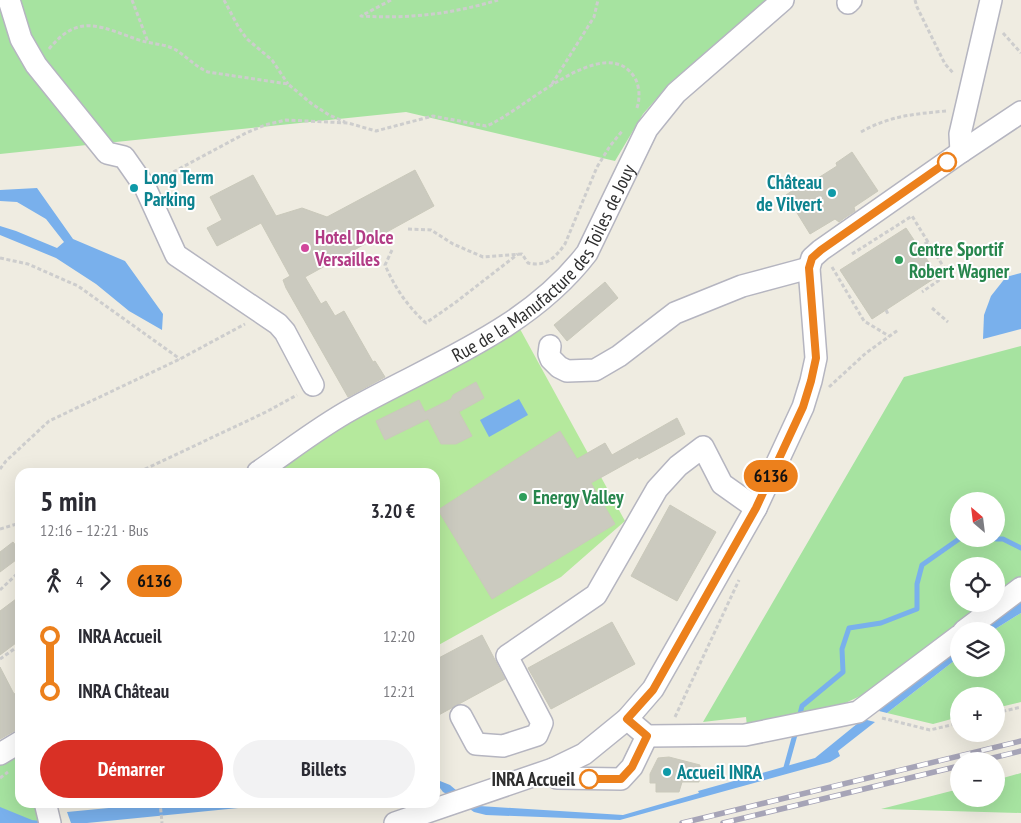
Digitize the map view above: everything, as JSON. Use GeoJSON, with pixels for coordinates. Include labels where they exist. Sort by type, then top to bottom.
{"type":"FeatureCollection","features":[{"type":"Feature","properties":{"kind":"street"},"geometry":{"type":"LineString","coordinates":[[9,0],[21,39],[36,65],[107,153],[124,157],[145,188],[176,255],[278,324],[286,332],[313,385]]}},
{"type":"Feature","properties":{"kind":"street","name":"Rue de la Manufacture des Toiles de Jouy"},"geometry":{"type":"LineString","coordinates":[[264,468],[340,416],[452,358],[514,321],[551,293],[587,253],[647,129],[676,93],[782,0]]}},
{"type":"Feature","properties":{"kind":"street"},"geometry":{"type":"LineString","coordinates":[[961,152],[960,134],[991,0]]}},
{"type":"Feature","properties":{"kind":"street"},"geometry":{"type":"LineString","coordinates":[[440,808],[553,769],[584,754],[627,719],[653,690],[756,508],[803,407],[816,358],[809,268],[812,258],[961,152],[1021,112]]}},
{"type":"Feature","properties":{"kind":"street"},"geometry":{"type":"LineString","coordinates":[[550,346],[549,354],[551,359],[559,367],[567,371],[595,370],[619,356],[675,313],[742,286],[809,268]]}},
{"type":"Feature","properties":{"kind":"street"},"geometry":{"type":"LineString","coordinates":[[461,716],[476,744],[503,746],[538,735],[542,723],[507,656],[596,595],[657,489],[678,466],[703,447],[722,484],[756,508]]}},
{"type":"Feature","properties":{"kind":"street"},"geometry":{"type":"LineString","coordinates":[[976,622],[1021,588]]}},
{"type":"Feature","properties":{"kind":"street"},"geometry":{"type":"LineString","coordinates":[[627,719],[647,736],[745,735],[858,712],[950,643]]}},
{"type":"Feature","properties":{"kind":"street"},"geometry":{"type":"LineString","coordinates":[[553,769],[558,778],[621,779],[632,767],[647,736]]}},
{"type":"Feature","properties":{"kind":"street"},"geometry":{"type":"LineString","coordinates":[[0,754],[15,745]]}},
{"type":"Feature","properties":{"kind":"street"},"geometry":{"type":"LineString","coordinates":[[46,808],[50,823]]}},
{"type":"Feature","properties":{"kind":"street"},"geometry":{"type":"LineString","coordinates":[[395,823],[439,808]]}},
{"type":"Feature","properties":{"kind":"path"},"geometry":{"type":"LineString","coordinates":[[132,0],[149,43]]}},
{"type":"Feature","properties":{"kind":"path"},"geometry":{"type":"LineString","coordinates":[[224,0],[247,39],[272,60],[288,84],[329,115],[376,131],[432,116],[486,126],[552,85],[593,65],[606,62],[619,65],[628,71],[636,81],[639,90],[636,111]]}},
{"type":"Feature","properties":{"kind":"path"},"geometry":{"type":"LineString","coordinates":[[391,0],[361,16],[384,17],[453,12],[498,0]]}},
{"type":"Feature","properties":{"kind":"path"},"geometry":{"type":"LineString","coordinates":[[552,85],[594,17],[598,0]]}},
{"type":"Feature","properties":{"kind":"path"},"geometry":{"type":"LineString","coordinates":[[860,132],[874,124],[896,117],[968,100],[945,64],[917,7],[916,0]]}},
{"type":"Feature","properties":{"kind":"path"},"geometry":{"type":"LineString","coordinates":[[36,65],[58,38],[74,28],[90,24],[176,50],[198,68],[208,72],[288,84]]}},
{"type":"Feature","properties":{"kind":"path"},"geometry":{"type":"LineString","coordinates":[[1004,35],[1021,53]]}},
{"type":"Feature","properties":{"kind":"path"},"geometry":{"type":"LineString","coordinates":[[145,188],[227,143],[265,125],[286,120],[348,123]]}},
{"type":"Feature","properties":{"kind":"path"},"geometry":{"type":"LineString","coordinates":[[408,229],[431,230],[453,244],[483,257],[522,254],[528,264],[546,264],[557,255],[564,244],[597,168],[610,146],[627,126]]}},
{"type":"Feature","properties":{"kind":"path"},"geometry":{"type":"LineString","coordinates":[[850,255],[912,216],[948,274],[922,292]]}},
{"type":"Feature","properties":{"kind":"path"},"geometry":{"type":"LineString","coordinates":[[919,247],[928,242]]}},
{"type":"Feature","properties":{"kind":"path"},"geometry":{"type":"LineString","coordinates":[[392,250],[385,265],[393,283],[413,312],[426,323],[518,254]]}},
{"type":"Feature","properties":{"kind":"path"},"geometry":{"type":"LineString","coordinates":[[0,258],[28,264],[78,286],[180,359]]}},
{"type":"Feature","properties":{"kind":"path"},"geometry":{"type":"LineString","coordinates":[[836,264],[831,268],[864,321],[889,336]]}},
{"type":"Feature","properties":{"kind":"path"},"geometry":{"type":"LineString","coordinates":[[932,308],[948,322]]}},
{"type":"Feature","properties":{"kind":"path"},"geometry":{"type":"LineString","coordinates":[[886,310],[888,314]]}},
{"type":"Feature","properties":{"kind":"path"},"geometry":{"type":"LineString","coordinates":[[0,469],[49,420],[180,359],[263,313]]}},
{"type":"Feature","properties":{"kind":"path"},"geometry":{"type":"LineString","coordinates":[[147,468],[266,412],[313,385]]}},
{"type":"Feature","properties":{"kind":"path"},"geometry":{"type":"LineString","coordinates":[[0,529],[15,525]]}},
{"type":"Feature","properties":{"kind":"path"},"geometry":{"type":"LineString","coordinates":[[0,590],[15,576]]}},
{"type":"Feature","properties":{"kind":"path"},"geometry":{"type":"LineString","coordinates":[[0,659],[15,648]]}},
{"type":"Feature","properties":{"kind":"path"},"geometry":{"type":"LineString","coordinates":[[1005,711],[1021,707]]}},
{"type":"Feature","properties":{"kind":"path"},"geometry":{"type":"LineString","coordinates":[[858,712],[930,730],[950,725]]}},
{"type":"Feature","properties":{"kind":"path"},"geometry":{"type":"LineString","coordinates":[[161,808],[162,823]]}},
{"type":"Feature","properties":{"kind":"green space"},"geometry":{"type":"Polygon","coordinates":[[[0,0],[768,0],[671,82],[643,114],[615,161],[406,112],[0,154],[0,0]]]}},
{"type":"Feature","properties":{"kind":"green space","name":"Energy Valley"},"geometry":{"type":"Polygon","coordinates":[[[520,329],[625,521],[561,577],[440,644],[440,468],[280,468],[337,428],[520,329]]]}},
{"type":"Feature","properties":{"kind":"green space"},"geometry":{"type":"Polygon","coordinates":[[[1021,346],[1021,579],[1005,591],[1005,557],[950,557],[950,612],[977,612],[964,622],[950,622],[950,633],[875,689],[837,707],[747,726],[746,717],[703,722],[904,377],[1021,346]]]}},
{"type":"Feature","properties":{"kind":"green space"},"geometry":{"type":"Polygon","coordinates":[[[1021,613],[1021,702],[1005,706],[1005,687],[950,687],[950,719],[933,724],[887,713],[950,664],[950,677],[1005,677],[1005,623],[1021,613]]]}},
{"type":"Feature","properties":{"kind":"green space"},"geometry":{"type":"Polygon","coordinates":[[[15,746],[15,808],[38,808],[40,823],[0,823],[0,755],[15,746]]]}},
{"type":"Feature","properties":{"kind":"green space"},"geometry":{"type":"Polygon","coordinates":[[[1021,773],[1021,813],[881,809],[950,791],[950,807],[1005,807],[1005,777],[1021,773]]]}},
{"type":"Feature","properties":{"kind":"water"},"geometry":{"type":"Polygon","coordinates":[[[37,188],[73,239],[125,261],[163,314],[162,330],[129,311],[96,284],[56,258],[0,235],[0,226],[57,248],[64,242],[46,219],[17,202],[0,201],[0,190],[37,188]]]}},
{"type":"Feature","properties":{"kind":"water"},"geometry":{"type":"Polygon","coordinates":[[[1021,273],[1021,329],[983,339],[984,315],[991,296],[1006,277],[1021,273]]]}},
{"type":"Feature","properties":{"kind":"water"},"geometry":{"type":"Polygon","coordinates":[[[519,399],[528,415],[489,437],[480,420],[519,399]]]}},
{"type":"Feature","properties":{"kind":"water"},"geometry":{"type":"Polygon","coordinates":[[[1021,602],[1021,613],[1005,623],[988,622],[1005,612],[1021,602]]]}},
{"type":"Feature","properties":{"kind":"water"},"geometry":{"type":"Polygon","coordinates":[[[950,652],[950,664],[887,713],[875,710],[950,652]]]}},
{"type":"Feature","properties":{"kind":"water"},"geometry":{"type":"Polygon","coordinates":[[[863,719],[875,722],[838,751],[840,756],[830,762],[620,820],[486,815],[474,812],[464,805],[623,815],[699,793],[698,791],[815,758],[863,719]]]}},
{"type":"Feature","properties":{"kind":"water"},"geometry":{"type":"Polygon","coordinates":[[[440,781],[450,785],[463,796],[456,799],[443,792],[440,788],[440,781]]]}},
{"type":"Feature","properties":{"kind":"water"},"geometry":{"type":"Polygon","coordinates":[[[0,807],[32,820],[40,821],[40,823],[0,823],[0,807]]]}},
{"type":"Feature","properties":{"kind":"water"},"geometry":{"type":"Polygon","coordinates":[[[109,808],[238,808],[87,823],[71,823],[67,812],[109,808]]]}},
{"type":"Feature","properties":{"kind":"building","name":"Château de Vilvert"},"geometry":{"type":"Polygon","coordinates":[[[852,152],[878,191],[854,207],[855,211],[839,222],[835,219],[810,234],[786,195],[802,184],[804,187],[837,166],[836,163],[852,152]]]}},
{"type":"Feature","properties":{"kind":"building"},"geometry":{"type":"Polygon","coordinates":[[[415,170],[434,206],[305,277],[321,304],[326,301],[335,316],[344,311],[373,362],[375,361],[385,377],[348,397],[286,288],[283,280],[290,276],[261,223],[217,246],[207,228],[222,220],[210,197],[253,175],[276,216],[302,208],[327,217],[415,170]]]}},
{"type":"Feature","properties":{"kind":"building"},"geometry":{"type":"Polygon","coordinates":[[[906,228],[938,276],[872,319],[840,270],[906,228]]]}},
{"type":"Feature","properties":{"kind":"building"},"geometry":{"type":"Polygon","coordinates":[[[605,282],[618,298],[567,341],[554,325],[605,282]]]}},
{"type":"Feature","properties":{"kind":"building"},"geometry":{"type":"Polygon","coordinates":[[[476,382],[484,398],[459,412],[472,436],[456,444],[441,444],[428,419],[385,440],[376,421],[419,400],[425,412],[451,399],[453,395],[476,382]]]}},
{"type":"Feature","properties":{"kind":"building"},"geometry":{"type":"Polygon","coordinates":[[[677,418],[685,434],[591,483],[615,524],[492,599],[440,513],[440,509],[560,431],[577,459],[605,443],[612,455],[677,418]]]}},
{"type":"Feature","properties":{"kind":"building"},"geometry":{"type":"Polygon","coordinates":[[[670,505],[716,532],[677,601],[631,576],[670,505]]]}},
{"type":"Feature","properties":{"kind":"building"},"geometry":{"type":"Polygon","coordinates":[[[13,542],[15,545],[15,561],[0,572],[0,552],[13,542]]]}},
{"type":"Feature","properties":{"kind":"building"},"geometry":{"type":"Polygon","coordinates":[[[15,600],[15,644],[0,655],[0,611],[15,600]]]}},
{"type":"Feature","properties":{"kind":"building"},"geometry":{"type":"Polygon","coordinates":[[[612,622],[635,664],[551,709],[528,668],[612,622]]]}},
{"type":"Feature","properties":{"kind":"building"},"geometry":{"type":"Polygon","coordinates":[[[482,635],[505,679],[440,714],[440,657],[482,635]]]}},
{"type":"Feature","properties":{"kind":"building"},"geometry":{"type":"Polygon","coordinates":[[[0,667],[15,694],[15,731],[0,739],[0,667]]]}},
{"type":"Feature","properties":{"kind":"building","name":"Accueil INRA"},"geometry":{"type":"Polygon","coordinates":[[[669,757],[700,765],[699,782],[682,782],[679,792],[656,792],[656,783],[650,783],[650,774],[658,758],[669,757]]]}},
{"type":"Feature","properties":{"kind":"waterway"},"geometry":{"type":"LineString","coordinates":[[1005,540],[1021,548]]}},
{"type":"Feature","properties":{"kind":"waterway"},"geometry":{"type":"LineString","coordinates":[[799,718],[802,706],[843,672],[842,649],[849,628],[881,623],[917,609],[917,584],[922,565],[950,545]]}},
{"type":"Feature","properties":{"kind":"waterway"},"geometry":{"type":"LineString","coordinates":[[785,771],[796,731]]}},
{"type":"Feature","properties":{"kind":"railway"},"geometry":{"type":"LineString","coordinates":[[682,823],[1021,741]]}},
{"type":"Feature","properties":{"kind":"railway"},"geometry":{"type":"LineString","coordinates":[[1005,755],[1021,751]]}},
{"type":"Feature","properties":{"kind":"railway"},"geometry":{"type":"LineString","coordinates":[[723,823],[950,768]]}},
{"type":"Feature","properties":{"kind":"bus line","name":"6136"},"geometry":{"type":"LineString","coordinates":[[589,779],[621,779],[632,767],[647,736],[627,719],[653,690],[756,508],[803,407],[816,358],[809,268],[812,258],[947,162]]}},
{"type":"Feature","properties":{"kind":"place","name":"Long Term Parking"},"geometry":{"type":"Point","coordinates":[134,188]}},
{"type":"Feature","properties":{"kind":"place","name":"Château de Vilvert"},"geometry":{"type":"Point","coordinates":[832,193]}},
{"type":"Feature","properties":{"kind":"place","name":"Hotel Dolce Versailles"},"geometry":{"type":"Point","coordinates":[305,248]}},
{"type":"Feature","properties":{"kind":"place","name":"Centre Sportif Robert Wagner"},"geometry":{"type":"Point","coordinates":[899,260]}},
{"type":"Feature","properties":{"kind":"place","name":"Energy Valley"},"geometry":{"type":"Point","coordinates":[523,497]}},
{"type":"Feature","properties":{"kind":"place","name":"Accueil INRA"},"geometry":{"type":"Point","coordinates":[667,772]}},
{"type":"Feature","properties":{"kind":"place","name":"INRA Accueil"},"geometry":{"type":"Point","coordinates":[589,779]}}]}
